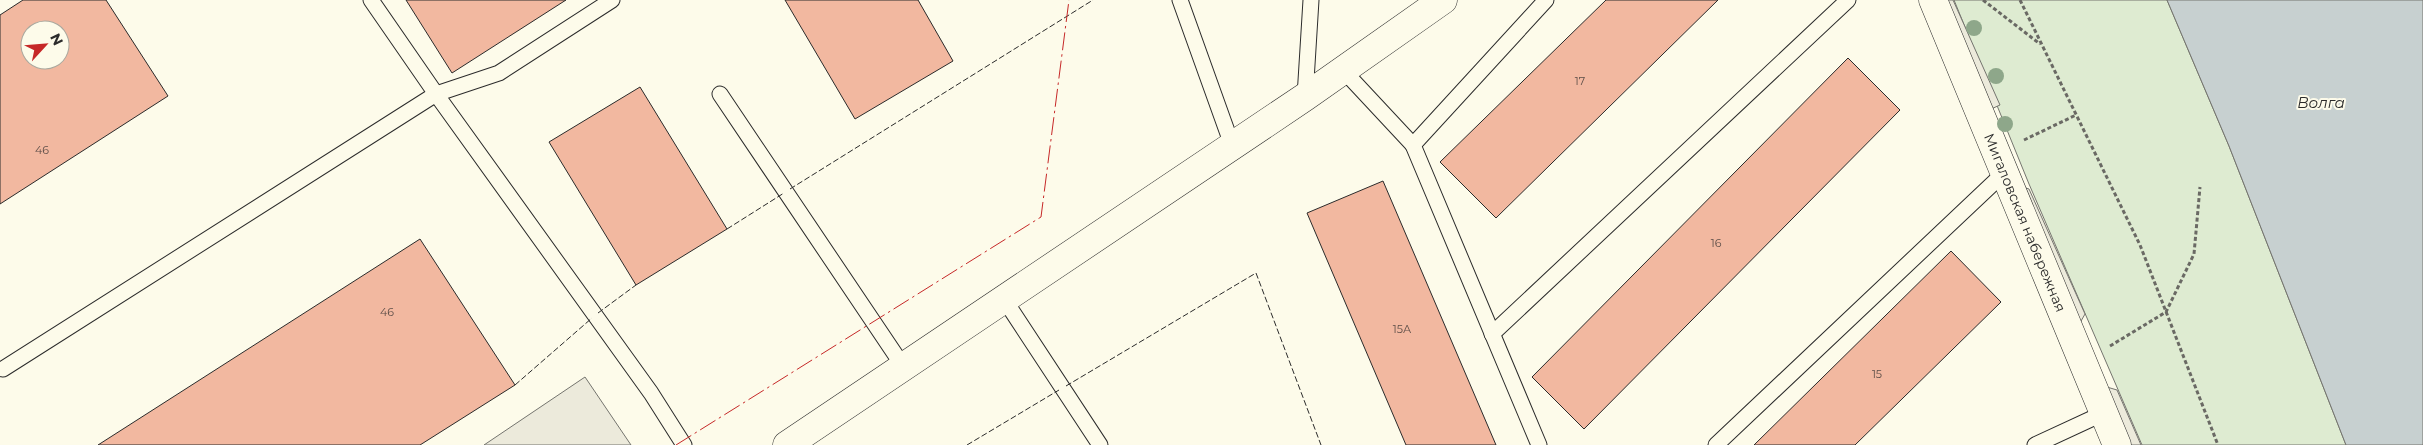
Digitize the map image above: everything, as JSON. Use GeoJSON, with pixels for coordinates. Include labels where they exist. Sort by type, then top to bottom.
{"type":"FeatureCollection","features":[{"type":"Feature","properties":{"kind":"street"},"geometry":{"type":"LineString","coordinates":[[787,445],[1305,97],[1443,0]]}},
{"type":"Feature","properties":{"kind":"street","name":"Мигаловская набережная"},"geometry":{"type":"LineString","coordinates":[[1933,0],[2117,445]]}},
{"type":"Feature","properties":{"kind":"lane"},"geometry":{"type":"LineString","coordinates":[[371,0],[436,94],[651,393],[684,445]]}},
{"type":"Feature","properties":{"kind":"lane"},"geometry":{"type":"LineString","coordinates":[[3,369],[436,94],[499,73],[612,0]]}},
{"type":"Feature","properties":{"kind":"lane"},"geometry":{"type":"LineString","coordinates":[[1180,0],[1232,145]]}},
{"type":"Feature","properties":{"kind":"lane"},"geometry":{"type":"LineString","coordinates":[[1305,97],[1311,0]]}},
{"type":"Feature","properties":{"kind":"lane"},"geometry":{"type":"LineString","coordinates":[[1413,145],[1546,0]]}},
{"type":"Feature","properties":{"kind":"lane"},"geometry":{"type":"LineString","coordinates":[[1492,334],[1848,0]]}},
{"type":"Feature","properties":{"kind":"lane"},"geometry":{"type":"LineString","coordinates":[[1343,70],[1413,145],[1539,445]]}},
{"type":"Feature","properties":{"kind":"lane"},"geometry":{"type":"LineString","coordinates":[[720,94],[903,366]]}},
{"type":"Feature","properties":{"kind":"lane"},"geometry":{"type":"LineString","coordinates":[[1716,445],[2000,163]]}},
{"type":"Feature","properties":{"kind":"lane"},"geometry":{"type":"LineString","coordinates":[[1004,299],[1100,445]]}},
{"type":"Feature","properties":{"kind":"lane"},"geometry":{"type":"LineString","coordinates":[[2034,445],[2104,413]]}},
{"type":"Feature","properties":{"kind":"path"},"geometry":{"type":"LineString","coordinates":[[1983,0],[2042,45]]}},
{"type":"Feature","properties":{"kind":"path"},"geometry":{"type":"LineString","coordinates":[[2020,0],[2140,245],[2218,445]]}},
{"type":"Feature","properties":{"kind":"path"},"geometry":{"type":"LineString","coordinates":[[2000,163],[2076,115]]}},
{"type":"Feature","properties":{"kind":"path"},"geometry":{"type":"LineString","coordinates":[[2138,330],[2166,312],[2194,254],[2200,187]]}},
{"type":"Feature","properties":{"kind":"green space"},"geometry":{"type":"Polygon","coordinates":[[[1954,0],[2167,0],[2229,146],[2346,445],[2142,445],[2029,184],[1954,0]]]}},
{"type":"Feature","properties":{"kind":"shaded area"},"geometry":{"type":"Polygon","coordinates":[[[1933,0],[1953,0],[2000,105],[1980,114],[1933,0]]]}},
{"type":"Feature","properties":{"kind":"shaded area"},"geometry":{"type":"Polygon","coordinates":[[[2008,182],[2029,189],[2085,314],[2072,337],[2008,182]]]}},
{"type":"Feature","properties":{"kind":"shaded area"},"geometry":{"type":"Polygon","coordinates":[[[585,377],[631,445],[484,445],[585,377]]]}},
{"type":"Feature","properties":{"kind":"shaded area"},"geometry":{"type":"Polygon","coordinates":[[[2090,382],[2117,390],[2141,445],[2117,445],[2090,382]]]}},
{"type":"Feature","properties":{"kind":"water","name":"Волга"},"geometry":{"type":"Polygon","coordinates":[[[2167,0],[2423,0],[2423,445],[2346,445],[2229,146],[2167,0]]]}},
{"type":"Feature","properties":{"kind":"building"},"geometry":{"type":"Polygon","coordinates":[[[23,0],[106,0],[168,96],[0,204],[0,15],[23,0]]]}},
{"type":"Feature","properties":{"kind":"building"},"geometry":{"type":"Polygon","coordinates":[[[406,0],[566,0],[452,73],[406,0]]]}},
{"type":"Feature","properties":{"kind":"building"},"geometry":{"type":"Polygon","coordinates":[[[785,0],[918,0],[953,61],[855,119],[785,0]]]}},
{"type":"Feature","properties":{"kind":"building"},"geometry":{"type":"Polygon","coordinates":[[[1606,0],[1718,0],[1496,218],[1440,162],[1606,0]]]}},
{"type":"Feature","properties":{"kind":"building"},"geometry":{"type":"Polygon","coordinates":[[[1848,58],[1900,110],[1584,429],[1532,377],[1848,58]]]}},
{"type":"Feature","properties":{"kind":"building"},"geometry":{"type":"Polygon","coordinates":[[[640,87],[727,229],[636,285],[549,142],[640,87]]]}},
{"type":"Feature","properties":{"kind":"building"},"geometry":{"type":"Polygon","coordinates":[[[1383,181],[1496,445],[1406,445],[1307,213],[1383,181]]]}},
{"type":"Feature","properties":{"kind":"building"},"geometry":{"type":"Polygon","coordinates":[[[420,239],[515,385],[420,445],[98,445],[420,239]]]}},
{"type":"Feature","properties":{"kind":"building"},"geometry":{"type":"Polygon","coordinates":[[[1951,251],[2001,302],[1855,445],[1754,445],[1951,251]]]}},
{"type":"Feature","properties":{"kind":"fence"},"geometry":{"type":"LineString","coordinates":[[790,189],[1093,0]]}},
{"type":"Feature","properties":{"kind":"fence"},"geometry":{"type":"LineString","coordinates":[[727,229],[784,193]]}},
{"type":"Feature","properties":{"kind":"fence"},"geometry":{"type":"LineString","coordinates":[[1066,386],[1256,273],[1321,445]]}},
{"type":"Feature","properties":{"kind":"fence"},"geometry":{"type":"LineString","coordinates":[[598,313],[636,285]]}},
{"type":"Feature","properties":{"kind":"fence"},"geometry":{"type":"LineString","coordinates":[[515,385],[592,318]]}},
{"type":"Feature","properties":{"kind":"fence"},"geometry":{"type":"LineString","coordinates":[[967,445],[1059,390]]}},
{"type":"Feature","properties":{"kind":"power"},"geometry":{"type":"LineString","coordinates":[[676,445],[1041,217],[1069,0]]}}]}
